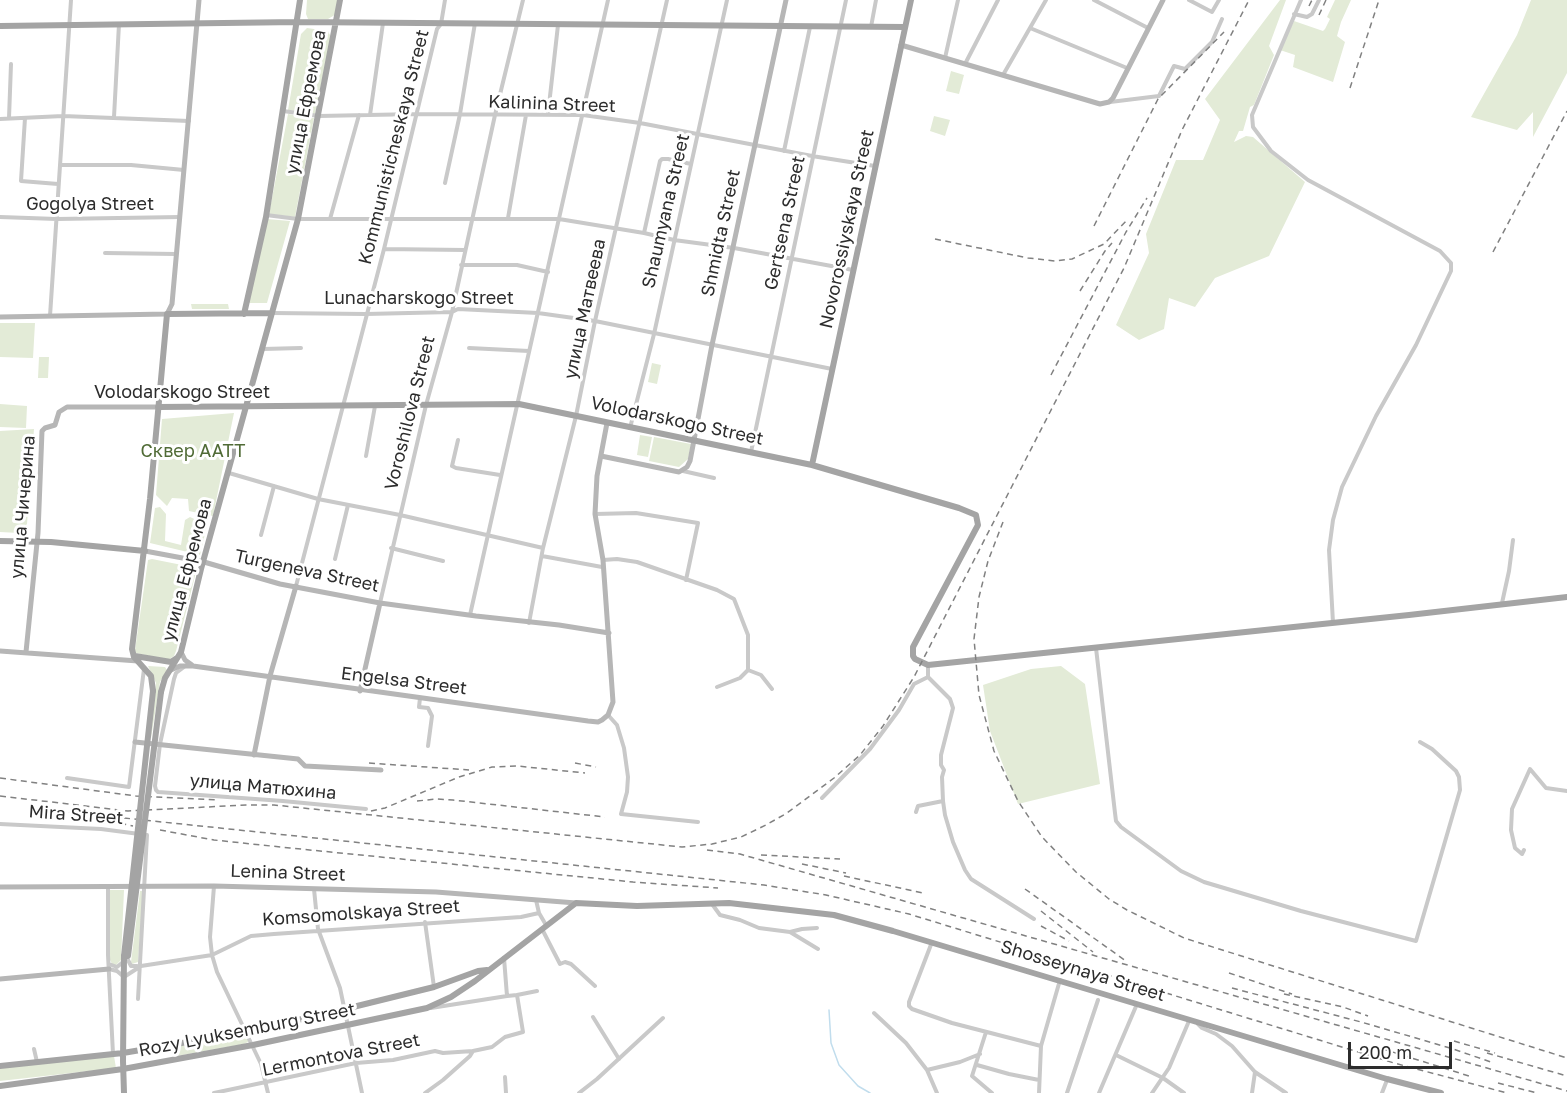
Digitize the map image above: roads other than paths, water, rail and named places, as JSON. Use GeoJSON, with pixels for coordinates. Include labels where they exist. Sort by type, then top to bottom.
{"type":"FeatureCollection","features":[{"type":"Feature","properties":{"kind":"main road","name":"улица Ефремова"},"geometry":{"type":"LineString","coordinates":[[244,314],[266,215],[300,0]]}},
{"type":"Feature","properties":{"kind":"main road","name":"улица Ефремова"},"geometry":{"type":"LineString","coordinates":[[126,957],[163,682],[180,653],[298,219],[340,0]]}},
{"type":"Feature","properties":{"kind":"main road","name":"Novorossiyskaya Street"},"geometry":{"type":"LineString","coordinates":[[812,465],[911,0]]}},
{"type":"Feature","properties":{"kind":"main road"},"geometry":{"type":"LineString","coordinates":[[0,26],[337,22],[905,27]]}},
{"type":"Feature","properties":{"kind":"main road","name":"Lunacharskogo Street"},"geometry":{"type":"LineString","coordinates":[[167,314],[272,313]]}},
{"type":"Feature","properties":{"kind":"main road","name":"улица Ефремова"},"geometry":{"type":"LineString","coordinates":[[124,1093],[124,977],[153,691],[152,678],[133,651],[145,551],[167,314]]}},
{"type":"Feature","properties":{"kind":"main road","name":"Volodarskogo Street"},"geometry":{"type":"LineString","coordinates":[[158,407],[519,404],[630,429],[812,465],[966,510],[976,515],[978,525],[913,647],[915,659],[928,665]]}},
{"type":"Feature","properties":{"kind":"main road","name":"Turgeneva Street"},"geometry":{"type":"LineString","coordinates":[[0,541],[145,551]]}},
{"type":"Feature","properties":{"kind":"main road"},"geometry":{"type":"LineString","coordinates":[[928,665],[1567,597]]}},
{"type":"Feature","properties":{"kind":"main road"},"geometry":{"type":"LineString","coordinates":[[133,651],[141,658],[171,662],[180,653]]}},
{"type":"Feature","properties":{"kind":"main road","name":"Shosseynaya Street"},"geometry":{"type":"LineString","coordinates":[[576,903],[637,906],[729,903],[834,915],[932,941],[1387,1079],[1441,1093]]}},
{"type":"Feature","properties":{"kind":"main road","name":"Rozy Lyuksemburg Street"},"geometry":{"type":"LineString","coordinates":[[0,1086],[123,1069],[253,1045],[418,1010],[451,997],[576,903]]}},
{"type":"Feature","properties":{"kind":"main road","name":"Rozy Lyuksemburg Street"},"geometry":{"type":"LineString","coordinates":[[0,1066],[123,1053],[246,1032],[434,987],[487,970]]}},
{"type":"Feature","properties":{"kind":"street"},"geometry":{"type":"LineString","coordinates":[[50,316],[71,0]]}},
{"type":"Feature","properties":{"kind":"street"},"geometry":{"type":"LineString","coordinates":[[167,314],[172,304],[200,0]]}},
{"type":"Feature","properties":{"kind":"street","name":"Kommunisticheskaya Street"},"geometry":{"type":"LineString","coordinates":[[254,755],[270,676],[296,586],[341,406],[384,249],[437,29],[441,24],[445,0]]}},
{"type":"Feature","properties":{"kind":"street","name":"Voroshilova Street"},"geometry":{"type":"LineString","coordinates":[[360,691],[391,548],[426,405],[452,312],[523,0]]}},
{"type":"Feature","properties":{"kind":"street"},"geometry":{"type":"LineString","coordinates":[[470,615],[608,0]]}},
{"type":"Feature","properties":{"kind":"street","name":"улица Матвеева"},"geometry":{"type":"LineString","coordinates":[[529,623],[543,548],[576,416],[667,0]]}},
{"type":"Feature","properties":{"kind":"street","name":"Shaumyana Street"},"geometry":{"type":"LineString","coordinates":[[630,429],[654,334],[727,0]]}},
{"type":"Feature","properties":{"kind":"street","name":"Shmidta Street"},"geometry":{"type":"LineString","coordinates":[[683,471],[690,461],[712,345],[786,0]]}},
{"type":"Feature","properties":{"kind":"street","name":"Gertsena Street"},"geometry":{"type":"LineString","coordinates":[[751,452],[846,0]]}},
{"type":"Feature","properties":{"kind":"street"},"geometry":{"type":"LineString","coordinates":[[871,27],[876,0]]}},
{"type":"Feature","properties":{"kind":"street"},"geometry":{"type":"LineString","coordinates":[[945,58],[958,0]]}},
{"type":"Feature","properties":{"kind":"street"},"geometry":{"type":"LineString","coordinates":[[965,64],[998,0]]}},
{"type":"Feature","properties":{"kind":"street"},"geometry":{"type":"LineString","coordinates":[[1003,75],[1046,0]]}},
{"type":"Feature","properties":{"kind":"street"},"geometry":{"type":"LineString","coordinates":[[1094,0],[1148,28]]}},
{"type":"Feature","properties":{"kind":"street"},"geometry":{"type":"LineString","coordinates":[[1109,102],[1162,0]]}},
{"type":"Feature","properties":{"kind":"street"},"geometry":{"type":"LineString","coordinates":[[1190,0],[1212,12],[1219,0]]}},
{"type":"Feature","properties":{"kind":"street"},"geometry":{"type":"LineString","coordinates":[[1301,0],[1252,115],[1253,128],[1271,151],[1308,180],[1440,251],[1451,263],[1451,271],[1416,345],[1376,416],[1342,487],[1333,520],[1329,550],[1333,623]]}},
{"type":"Feature","properties":{"kind":"street"},"geometry":{"type":"LineString","coordinates":[[1294,14],[1307,17],[1312,14],[1319,0]]}},
{"type":"Feature","properties":{"kind":"street"},"geometry":{"type":"LineString","coordinates":[[902,45],[1100,104],[1159,96],[1174,66],[1185,69],[1212,42],[1222,19]]}},
{"type":"Feature","properties":{"kind":"street","name":"Kalinina Street"},"geometry":{"type":"LineString","coordinates":[[445,183],[460,114],[475,23]]}},
{"type":"Feature","properties":{"kind":"street"},"geometry":{"type":"LineString","coordinates":[[114,117],[119,24]]}},
{"type":"Feature","properties":{"kind":"street"},"geometry":{"type":"LineString","coordinates":[[370,115],[383,24]]}},
{"type":"Feature","properties":{"kind":"street"},"geometry":{"type":"LineString","coordinates":[[548,114],[558,25]]}},
{"type":"Feature","properties":{"kind":"street"},"geometry":{"type":"LineString","coordinates":[[784,151],[811,26]]}},
{"type":"Feature","properties":{"kind":"street"},"geometry":{"type":"LineString","coordinates":[[1030,28],[1127,68]]}},
{"type":"Feature","properties":{"kind":"street"},"geometry":{"type":"LineString","coordinates":[[9,118],[11,64]]}},
{"type":"Feature","properties":{"kind":"street","name":"Kalinina Street"},"geometry":{"type":"LineString","coordinates":[[283,111],[319,116],[583,115],[640,123],[875,166]]}},
{"type":"Feature","properties":{"kind":"street"},"geometry":{"type":"LineString","coordinates":[[330,219],[359,115]]}},
{"type":"Feature","properties":{"kind":"street"},"geometry":{"type":"LineString","coordinates":[[508,218],[526,115]]}},
{"type":"Feature","properties":{"kind":"street"},"geometry":{"type":"LineString","coordinates":[[0,119],[63,116],[190,121]]}},
{"type":"Feature","properties":{"kind":"street"},"geometry":{"type":"LineString","coordinates":[[25,118],[21,181],[58,184]]}},
{"type":"Feature","properties":{"kind":"street"},"geometry":{"type":"LineString","coordinates":[[644,233],[660,161],[668,159],[691,164]]}},
{"type":"Feature","properties":{"kind":"street"},"geometry":{"type":"LineString","coordinates":[[60,165],[93,166],[101,163],[184,170]]}},
{"type":"Feature","properties":{"kind":"street"},"geometry":{"type":"LineString","coordinates":[[266,215],[298,219],[559,219],[853,270]]}},
{"type":"Feature","properties":{"kind":"street","name":"Gogolya Street"},"geometry":{"type":"LineString","coordinates":[[0,217],[180,218]]}},
{"type":"Feature","properties":{"kind":"street"},"geometry":{"type":"LineString","coordinates":[[384,249],[465,250]]}},
{"type":"Feature","properties":{"kind":"street"},"geometry":{"type":"LineString","coordinates":[[105,253],[176,254]]}},
{"type":"Feature","properties":{"kind":"street"},"geometry":{"type":"LineString","coordinates":[[461,265],[517,265],[548,273]]}},
{"type":"Feature","properties":{"kind":"street","name":"Lunacharskogo Street"},"geometry":{"type":"LineString","coordinates":[[272,313],[366,314],[452,312],[458,309],[538,312],[595,321],[833,369]]}},
{"type":"Feature","properties":{"kind":"street","name":"Lunacharskogo Street"},"geometry":{"type":"LineString","coordinates":[[0,317],[167,314]]}},
{"type":"Feature","properties":{"kind":"street"},"geometry":{"type":"LineString","coordinates":[[262,349],[301,348]]}},
{"type":"Feature","properties":{"kind":"street"},"geometry":{"type":"LineString","coordinates":[[469,348],[529,351]]}},
{"type":"Feature","properties":{"kind":"street"},"geometry":{"type":"LineString","coordinates":[[366,456],[375,406]]}},
{"type":"Feature","properties":{"kind":"street","name":"Volodarskogo Street"},"geometry":{"type":"LineString","coordinates":[[62,409],[67,407],[158,407]]}},
{"type":"Feature","properties":{"kind":"street","name":"улица Чичерина"},"geometry":{"type":"LineString","coordinates":[[26,652],[36,542],[41,437],[45,428],[55,425],[62,409]]}},
{"type":"Feature","properties":{"kind":"street"},"geometry":{"type":"LineString","coordinates":[[607,423],[597,477],[595,514],[603,560],[606,622],[609,633],[613,702],[608,715],[617,725],[624,748],[628,777],[627,792],[620,812],[621,814],[698,822]]}},
{"type":"Feature","properties":{"kind":"street"},"geometry":{"type":"LineString","coordinates":[[458,440],[452,465],[456,468],[500,475]]}},
{"type":"Feature","properties":{"kind":"street"},"geometry":{"type":"LineString","coordinates":[[601,456],[714,478]]}},
{"type":"Feature","properties":{"kind":"street"},"geometry":{"type":"LineString","coordinates":[[229,473],[318,499],[400,514],[543,548]]}},
{"type":"Feature","properties":{"kind":"street"},"geometry":{"type":"LineString","coordinates":[[261,535],[274,486]]}},
{"type":"Feature","properties":{"kind":"street"},"geometry":{"type":"LineString","coordinates":[[335,559],[348,505]]}},
{"type":"Feature","properties":{"kind":"street"},"geometry":{"type":"LineString","coordinates":[[595,514],[636,513],[698,524],[686,580]]}},
{"type":"Feature","properties":{"kind":"street"},"geometry":{"type":"LineString","coordinates":[[1502,603],[1513,540]]}},
{"type":"Feature","properties":{"kind":"street"},"geometry":{"type":"LineString","coordinates":[[391,548],[443,561]]}},
{"type":"Feature","properties":{"kind":"street","name":"Turgeneva Street"},"geometry":{"type":"LineString","coordinates":[[145,551],[204,562],[296,586],[380,603],[609,633]]}},
{"type":"Feature","properties":{"kind":"street"},"geometry":{"type":"LineString","coordinates":[[542,556],[602,567]]}},
{"type":"Feature","properties":{"kind":"street"},"geometry":{"type":"LineString","coordinates":[[603,560],[634,561],[717,590],[734,599],[748,635],[748,670],[740,678],[717,687]]}},
{"type":"Feature","properties":{"kind":"street"},"geometry":{"type":"LineString","coordinates":[[1096,647],[1116,821],[1121,826],[1181,871],[1204,882],[1301,911],[1416,941],[1460,790],[1456,771],[1432,748],[1420,742]]}},
{"type":"Feature","properties":{"kind":"street"},"geometry":{"type":"LineString","coordinates":[[0,651],[125,659],[140,663],[145,672],[129,788],[68,778]]}},
{"type":"Feature","properties":{"kind":"street"},"geometry":{"type":"LineString","coordinates":[[125,659],[133,651]]}},
{"type":"Feature","properties":{"kind":"street"},"geometry":{"type":"LineString","coordinates":[[180,653],[194,666]]}},
{"type":"Feature","properties":{"kind":"street"},"geometry":{"type":"LineString","coordinates":[[125,659],[142,669],[142,686]]}},
{"type":"Feature","properties":{"kind":"street"},"geometry":{"type":"LineString","coordinates":[[928,665],[928,677],[950,699],[952,704],[941,765],[944,770],[942,777],[945,815],[953,842],[971,879],[1034,919]]}},
{"type":"Feature","properties":{"kind":"street"},"geometry":{"type":"LineString","coordinates":[[169,672],[180,666],[194,666]]}},
{"type":"Feature","properties":{"kind":"street","name":"Engelsa Street"},"geometry":{"type":"LineString","coordinates":[[194,666],[360,691],[598,722],[608,715]]}},
{"type":"Feature","properties":{"kind":"street","name":"улица Ефремова"},"geometry":{"type":"LineString","coordinates":[[160,744],[175,675],[181,668],[194,666]]}},
{"type":"Feature","properties":{"kind":"street"},"geometry":{"type":"LineString","coordinates":[[748,670],[761,675],[772,689]]}},
{"type":"Feature","properties":{"kind":"street"},"geometry":{"type":"LineString","coordinates":[[822,798],[852,769],[885,731],[914,684],[928,677]]}},
{"type":"Feature","properties":{"kind":"street"},"geometry":{"type":"LineString","coordinates":[[420,698],[419,707],[428,708],[432,716],[428,746]]}},
{"type":"Feature","properties":{"kind":"street"},"geometry":{"type":"LineString","coordinates":[[135,742],[298,759],[305,766],[381,770]]}},
{"type":"Feature","properties":{"kind":"street","name":"улица Матюхина"},"geometry":{"type":"LineString","coordinates":[[160,744],[155,786],[158,792],[366,809]]}},
{"type":"Feature","properties":{"kind":"street"},"geometry":{"type":"LineString","coordinates":[[1524,850],[1522,854],[1515,848],[1511,830],[1512,809],[1530,769],[1546,788],[1567,791]]}},
{"type":"Feature","properties":{"kind":"street"},"geometry":{"type":"LineString","coordinates":[[916,812],[918,806],[943,801]]}},
{"type":"Feature","properties":{"kind":"street","name":"Mira Street"},"geometry":{"type":"LineString","coordinates":[[0,824],[145,833],[148,837],[145,885]]}},
{"type":"Feature","properties":{"kind":"street"},"geometry":{"type":"LineString","coordinates":[[108,885],[113,1054]]}},
{"type":"Feature","properties":{"kind":"street"},"geometry":{"type":"LineString","coordinates":[[138,999],[145,885]]}},
{"type":"Feature","properties":{"kind":"street"},"geometry":{"type":"LineString","coordinates":[[214,885],[210,936],[212,956],[217,972],[261,1064],[268,1093]]}},
{"type":"Feature","properties":{"kind":"street","name":"Lenina Street"},"geometry":{"type":"LineString","coordinates":[[0,887],[214,885],[436,892],[576,903]]}},
{"type":"Feature","properties":{"kind":"street"},"geometry":{"type":"LineString","coordinates":[[314,889],[318,929],[340,988],[350,1025],[362,1093]]}},
{"type":"Feature","properties":{"kind":"street"},"geometry":{"type":"LineString","coordinates":[[536,900],[544,927],[560,964],[565,962],[571,964],[595,986]]}},
{"type":"Feature","properties":{"kind":"street"},"geometry":{"type":"LineString","coordinates":[[711,903],[720,915],[759,928],[790,932],[817,928]]}},
{"type":"Feature","properties":{"kind":"street","name":"Komsomolskaya Street"},"geometry":{"type":"LineString","coordinates":[[141,963],[212,956],[251,936],[318,929],[486,920],[539,913]]}},
{"type":"Feature","properties":{"kind":"street"},"geometry":{"type":"LineString","coordinates":[[425,922],[434,987]]}},
{"type":"Feature","properties":{"kind":"street"},"geometry":{"type":"LineString","coordinates":[[790,932],[818,949]]}},
{"type":"Feature","properties":{"kind":"street"},"geometry":{"type":"LineString","coordinates":[[932,941],[909,1002],[912,1009],[1041,1046]]}},
{"type":"Feature","properties":{"kind":"street"},"geometry":{"type":"LineString","coordinates":[[126,957],[129,965],[134,967],[141,963]]}},
{"type":"Feature","properties":{"kind":"street"},"geometry":{"type":"LineString","coordinates":[[0,979],[23,979],[109,965],[117,967],[126,957]]}},
{"type":"Feature","properties":{"kind":"street"},"geometry":{"type":"LineString","coordinates":[[504,958],[507,996]]}},
{"type":"Feature","properties":{"kind":"street"},"geometry":{"type":"LineString","coordinates":[[109,965],[124,977],[141,963]]}},
{"type":"Feature","properties":{"kind":"street"},"geometry":{"type":"LineString","coordinates":[[1040,1093],[1041,1046],[1060,980]]}},
{"type":"Feature","properties":{"kind":"street"},"geometry":{"type":"LineString","coordinates":[[418,1010],[537,991]]}},
{"type":"Feature","properties":{"kind":"street"},"geometry":{"type":"LineString","coordinates":[[424,1093],[443,1080],[473,1051],[492,1047],[505,1037],[523,1032],[517,995]]}},
{"type":"Feature","properties":{"kind":"street"},"geometry":{"type":"LineString","coordinates":[[1067,1093],[1098,1000]]}},
{"type":"Feature","properties":{"kind":"street"},"geometry":{"type":"LineString","coordinates":[[1099,1093],[1137,1004]]}},
{"type":"Feature","properties":{"kind":"street"},"geometry":{"type":"LineString","coordinates":[[874,1013],[906,1043],[927,1070],[938,1093]]}},
{"type":"Feature","properties":{"kind":"street"},"geometry":{"type":"LineString","coordinates":[[593,1017],[619,1059]]}},
{"type":"Feature","properties":{"kind":"street"},"geometry":{"type":"LineString","coordinates":[[579,1093],[663,1018]]}},
{"type":"Feature","properties":{"kind":"street"},"geometry":{"type":"LineString","coordinates":[[1152,1093],[1163,1078],[1190,1020]]}},
{"type":"Feature","properties":{"kind":"street"},"geometry":{"type":"LineString","coordinates":[[1197,1022],[1202,1028],[1216,1034],[1232,1046],[1255,1072],[1286,1093]]}},
{"type":"Feature","properties":{"kind":"street"},"geometry":{"type":"LineString","coordinates":[[986,1032],[972,1076],[992,1093]]}},
{"type":"Feature","properties":{"kind":"street"},"geometry":{"type":"LineString","coordinates":[[34,1049],[37,1062]]}},
{"type":"Feature","properties":{"kind":"street","name":"Lermontova Street"},"geometry":{"type":"LineString","coordinates":[[214,1093],[356,1064],[393,1060],[435,1051],[443,1053],[473,1051]]}},
{"type":"Feature","properties":{"kind":"street"},"geometry":{"type":"LineString","coordinates":[[927,1070],[960,1062],[980,1054]]}},
{"type":"Feature","properties":{"kind":"street"},"geometry":{"type":"LineString","coordinates":[[1116,1055],[1163,1078],[1184,1093]]}},
{"type":"Feature","properties":{"kind":"street"},"geometry":{"type":"LineString","coordinates":[[977,1065],[1039,1080]]}},
{"type":"Feature","properties":{"kind":"street"},"geometry":{"type":"LineString","coordinates":[[1252,1093],[1255,1072]]}},
{"type":"Feature","properties":{"kind":"street"},"geometry":{"type":"LineString","coordinates":[[505,1077],[506,1093]]}},
{"type":"Feature","properties":{"kind":"street"},"geometry":{"type":"LineString","coordinates":[[1382,1093],[1387,1079]]}},
{"type":"Feature","properties":{"kind":"waterway"},"geometry":{"type":"LineString","coordinates":[[829,1010],[831,1043],[839,1065],[858,1086],[870,1093]]}},
{"type":"Feature","properties":{"kind":"railway"},"geometry":{"type":"LineString","coordinates":[[0,796],[128,811],[274,805],[682,847],[712,844],[741,837],[787,813],[834,778],[860,755],[883,726],[914,677],[1124,268],[1182,130],[1249,0]]}},
{"type":"Feature","properties":{"kind":"railway"},"geometry":{"type":"LineString","coordinates":[[1309,6],[1312,0]]}},
{"type":"Feature","properties":{"kind":"railway"},"geometry":{"type":"LineString","coordinates":[[1319,15],[1326,0]]}},
{"type":"Feature","properties":{"kind":"railway"},"geometry":{"type":"LineString","coordinates":[[1350,88],[1379,0]]}},
{"type":"Feature","properties":{"kind":"railway"},"geometry":{"type":"LineString","coordinates":[[1094,226],[1158,99],[1224,32]]}},
{"type":"Feature","properties":{"kind":"railway"},"geometry":{"type":"LineString","coordinates":[[1493,252],[1567,111]]}},
{"type":"Feature","properties":{"kind":"railway"},"geometry":{"type":"LineString","coordinates":[[1051,375],[1126,232],[1147,198]]}},
{"type":"Feature","properties":{"kind":"railway"},"geometry":{"type":"LineString","coordinates":[[935,239],[1028,258],[1055,261],[1072,259],[1104,244],[1127,220]]}},
{"type":"Feature","properties":{"kind":"railway"},"geometry":{"type":"LineString","coordinates":[[1080,291],[1112,243]]}},
{"type":"Feature","properties":{"kind":"railway"},"geometry":{"type":"LineString","coordinates":[[1003,522],[988,561],[979,597],[974,639],[979,695],[994,751],[1018,801],[1042,837],[1076,872],[1109,899],[1184,938],[1567,1058]]}},
{"type":"Feature","properties":{"kind":"railway"},"geometry":{"type":"LineString","coordinates":[[369,763],[469,770]]}},
{"type":"Feature","properties":{"kind":"railway"},"geometry":{"type":"LineString","coordinates":[[575,763],[596,767]]}},
{"type":"Feature","properties":{"kind":"railway"},"geometry":{"type":"LineString","coordinates":[[371,811],[385,808],[459,777],[492,767],[517,766],[585,773]]}},
{"type":"Feature","properties":{"kind":"railway"},"geometry":{"type":"LineString","coordinates":[[0,778],[136,796],[218,800]]}},
{"type":"Feature","properties":{"kind":"railway"},"geometry":{"type":"LineString","coordinates":[[417,801],[453,800],[605,817]]}},
{"type":"Feature","properties":{"kind":"railway"},"geometry":{"type":"LineString","coordinates":[[69,812],[133,826]]}},
{"type":"Feature","properties":{"kind":"railway"},"geometry":{"type":"LineString","coordinates":[[124,818],[764,885],[826,895],[909,914],[1394,1063],[1507,1093]]}},
{"type":"Feature","properties":{"kind":"railway"},"geometry":{"type":"LineString","coordinates":[[160,830],[214,840],[290,848],[633,882],[718,888]]}},
{"type":"Feature","properties":{"kind":"railway"},"geometry":{"type":"LineString","coordinates":[[707,850],[740,854],[1567,1091]]}},
{"type":"Feature","properties":{"kind":"railway"},"geometry":{"type":"LineString","coordinates":[[761,855],[840,859]]}},
{"type":"Feature","properties":{"kind":"railway"},"geometry":{"type":"LineString","coordinates":[[802,864],[846,873]]}},
{"type":"Feature","properties":{"kind":"railway"},"geometry":{"type":"LineString","coordinates":[[844,876],[923,893]]}},
{"type":"Feature","properties":{"kind":"railway"},"geometry":{"type":"LineString","coordinates":[[1025,889],[1126,961]]}},
{"type":"Feature","properties":{"kind":"railway"},"geometry":{"type":"LineString","coordinates":[[1041,911],[1093,952]]}},
{"type":"Feature","properties":{"kind":"railway"},"geometry":{"type":"LineString","coordinates":[[1041,926],[1069,941]]}},
{"type":"Feature","properties":{"kind":"railway"},"geometry":{"type":"LineString","coordinates":[[1229,973],[1292,994]]}},
{"type":"Feature","properties":{"kind":"railway"},"geometry":{"type":"LineString","coordinates":[[1232,988],[1361,1022],[1494,1063]]}},
{"type":"Feature","properties":{"kind":"railway"},"geometry":{"type":"LineString","coordinates":[[1284,994],[1343,1007],[1368,1016]]}},
{"type":"Feature","properties":{"kind":"railway"},"geometry":{"type":"LineString","coordinates":[[1454,1041],[1495,1053]]}},
{"type":"Feature","properties":{"kind":"railway"},"geometry":{"type":"LineString","coordinates":[[1383,1049],[1469,1076]]}},
{"type":"Feature","properties":{"kind":"railway"},"geometry":{"type":"LineString","coordinates":[[1487,1053],[1567,1076]]}},
{"type":"Feature","properties":{"kind":"railway"},"geometry":{"type":"LineString","coordinates":[[1498,1083],[1537,1093]]}},
{"type":"Feature","properties":{"kind":"park label","name":"Сквер ААТТ"},"geometry":{"type":"Point","coordinates":[193,451]}}]}
